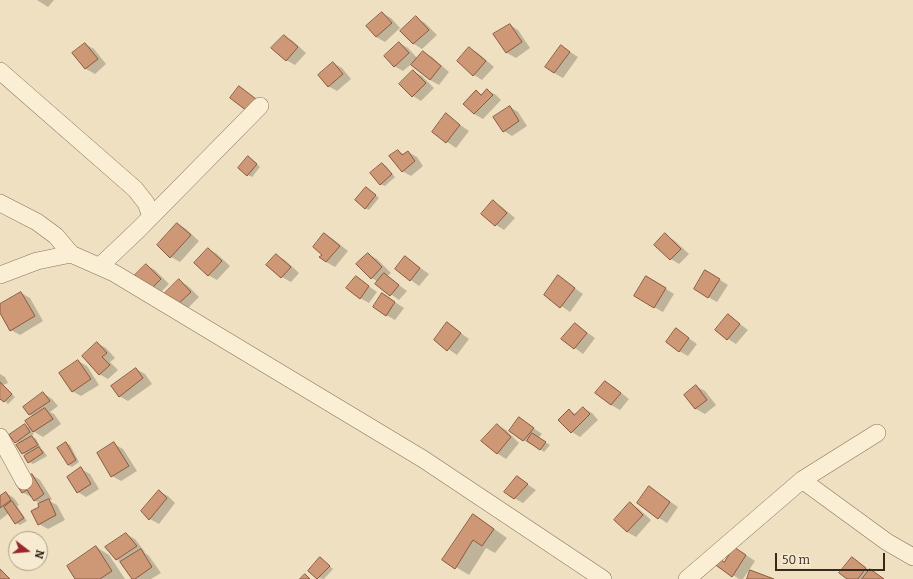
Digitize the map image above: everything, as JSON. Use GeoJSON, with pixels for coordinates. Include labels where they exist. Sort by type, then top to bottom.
{"type":"FeatureCollection","features":[{"type":"Feature","properties":{"kind":"street"},"geometry":{"type":"LineString","coordinates":[[0,72],[135,189],[146,203],[152,216]]}},
{"type":"Feature","properties":{"kind":"street"},"geometry":{"type":"LineString","coordinates":[[100,266],[152,216],[260,106]]}},
{"type":"Feature","properties":{"kind":"street"},"geometry":{"type":"LineString","coordinates":[[0,203],[37,222],[56,236],[71,254],[114,273],[424,459],[603,579]]}},
{"type":"Feature","properties":{"kind":"street"},"geometry":{"type":"LineString","coordinates":[[0,275],[37,261],[71,254]]}},
{"type":"Feature","properties":{"kind":"street"},"geometry":{"type":"LineString","coordinates":[[687,579],[802,480],[877,433]]}},
{"type":"Feature","properties":{"kind":"street"},"geometry":{"type":"LineString","coordinates":[[0,437],[24,481]]}},
{"type":"Feature","properties":{"kind":"street"},"geometry":{"type":"LineString","coordinates":[[802,480],[887,542],[913,557]]}},
{"type":"Feature","properties":{"kind":"building"},"geometry":{"type":"Polygon","coordinates":[[[382,12],[392,23],[376,37],[366,26],[382,12]]]}},
{"type":"Feature","properties":{"kind":"building"},"geometry":{"type":"Polygon","coordinates":[[[416,16],[429,30],[413,44],[400,31],[416,16]]]}},
{"type":"Feature","properties":{"kind":"building"},"geometry":{"type":"Polygon","coordinates":[[[510,24],[522,42],[506,53],[493,34],[510,24]]]}},
{"type":"Feature","properties":{"kind":"building"},"geometry":{"type":"Polygon","coordinates":[[[284,35],[298,47],[286,61],[271,48],[284,35]]]}},
{"type":"Feature","properties":{"kind":"building"},"geometry":{"type":"Polygon","coordinates":[[[399,42],[409,53],[394,67],[384,56],[399,42]]]}},
{"type":"Feature","properties":{"kind":"building"},"geometry":{"type":"Polygon","coordinates":[[[85,43],[98,59],[85,69],[72,53],[85,43]]]}},
{"type":"Feature","properties":{"kind":"building"},"geometry":{"type":"Polygon","coordinates":[[[561,45],[570,52],[554,73],[545,67],[561,45]]]}},
{"type":"Feature","properties":{"kind":"building"},"geometry":{"type":"Polygon","coordinates":[[[469,47],[486,61],[473,76],[457,61],[469,47]]]}},
{"type":"Feature","properties":{"kind":"building"},"geometry":{"type":"Polygon","coordinates":[[[423,51],[441,66],[430,80],[411,65],[423,51]]]}},
{"type":"Feature","properties":{"kind":"building"},"geometry":{"type":"Polygon","coordinates":[[[333,62],[343,74],[328,87],[318,75],[333,62]]]}},
{"type":"Feature","properties":{"kind":"building"},"geometry":{"type":"Polygon","coordinates":[[[413,70],[426,83],[412,97],[399,84],[413,70]]]}},
{"type":"Feature","properties":{"kind":"building"},"geometry":{"type":"Polygon","coordinates":[[[239,86],[256,99],[247,111],[230,98],[239,86]]]}},
{"type":"Feature","properties":{"kind":"building"},"geometry":{"type":"Polygon","coordinates":[[[487,89],[493,95],[474,114],[463,104],[476,90],[481,95],[487,89]]]}},
{"type":"Feature","properties":{"kind":"building"},"geometry":{"type":"Polygon","coordinates":[[[510,106],[519,121],[503,132],[493,117],[510,106]]]}},
{"type":"Feature","properties":{"kind":"building"},"geometry":{"type":"Polygon","coordinates":[[[446,113],[460,125],[446,143],[432,132],[446,113]]]}},
{"type":"Feature","properties":{"kind":"building"},"geometry":{"type":"Polygon","coordinates":[[[398,150],[402,155],[408,151],[415,161],[402,172],[389,156],[398,150]]]}},
{"type":"Feature","properties":{"kind":"building"},"geometry":{"type":"Polygon","coordinates":[[[248,156],[257,164],[247,176],[238,168],[248,156]]]}},
{"type":"Feature","properties":{"kind":"building"},"geometry":{"type":"Polygon","coordinates":[[[382,163],[392,174],[380,185],[370,173],[382,163]]]}},
{"type":"Feature","properties":{"kind":"building"},"geometry":{"type":"Polygon","coordinates":[[[366,187],[376,195],[365,209],[355,200],[366,187]]]}},
{"type":"Feature","properties":{"kind":"building"},"geometry":{"type":"Polygon","coordinates":[[[493,200],[507,213],[495,226],[481,214],[493,200]]]}},
{"type":"Feature","properties":{"kind":"building"},"geometry":{"type":"Polygon","coordinates":[[[177,223],[191,235],[170,258],[157,245],[177,223]]]}},
{"type":"Feature","properties":{"kind":"building"},"geometry":{"type":"Polygon","coordinates":[[[324,233],[340,246],[326,262],[319,257],[322,255],[313,247],[324,233]]]}},
{"type":"Feature","properties":{"kind":"building"},"geometry":{"type":"Polygon","coordinates":[[[665,233],[681,249],[670,260],[654,245],[665,233]]]}},
{"type":"Feature","properties":{"kind":"building"},"geometry":{"type":"Polygon","coordinates":[[[208,248],[222,261],[208,276],[194,263],[208,248]]]}},
{"type":"Feature","properties":{"kind":"building"},"geometry":{"type":"Polygon","coordinates":[[[368,253],[382,267],[371,279],[356,264],[368,253]]]}},
{"type":"Feature","properties":{"kind":"building"},"geometry":{"type":"Polygon","coordinates":[[[276,254],[291,267],[281,278],[266,265],[276,254]]]}},
{"type":"Feature","properties":{"kind":"building"},"geometry":{"type":"Polygon","coordinates":[[[405,256],[420,268],[410,281],[395,269],[405,256]]]}},
{"type":"Feature","properties":{"kind":"building"},"geometry":{"type":"Polygon","coordinates":[[[146,264],[161,279],[150,290],[135,275],[146,264]]]}},
{"type":"Feature","properties":{"kind":"building"},"geometry":{"type":"Polygon","coordinates":[[[705,270],[720,279],[708,298],[694,289],[705,270]]]}},
{"type":"Feature","properties":{"kind":"building"},"geometry":{"type":"Polygon","coordinates":[[[384,273],[399,285],[390,296],[375,284],[384,273]]]}},
{"type":"Feature","properties":{"kind":"building"},"geometry":{"type":"Polygon","coordinates":[[[558,275],[575,288],[560,308],[544,295],[558,275]]]}},
{"type":"Feature","properties":{"kind":"building"},"geometry":{"type":"Polygon","coordinates":[[[356,276],[369,286],[360,299],[346,288],[356,276]]]}},
{"type":"Feature","properties":{"kind":"building"},"geometry":{"type":"Polygon","coordinates":[[[646,276],[666,288],[654,308],[634,296],[646,276]]]}},
{"type":"Feature","properties":{"kind":"building"},"geometry":{"type":"Polygon","coordinates":[[[179,279],[191,292],[175,307],[164,294],[179,279]]]}},
{"type":"Feature","properties":{"kind":"building"},"geometry":{"type":"Polygon","coordinates":[[[21,292],[35,316],[10,331],[0,313],[0,304],[21,292]]]}},
{"type":"Feature","properties":{"kind":"building"},"geometry":{"type":"Polygon","coordinates":[[[382,293],[395,302],[386,316],[373,307],[382,293]]]}},
{"type":"Feature","properties":{"kind":"building"},"geometry":{"type":"Polygon","coordinates":[[[728,314],[740,324],[727,340],[715,330],[728,314]]]}},
{"type":"Feature","properties":{"kind":"building"},"geometry":{"type":"Polygon","coordinates":[[[447,322],[461,333],[447,351],[434,340],[447,322]]]}},
{"type":"Feature","properties":{"kind":"building"},"geometry":{"type":"Polygon","coordinates":[[[575,323],[587,333],[574,349],[561,339],[575,323]]]}},
{"type":"Feature","properties":{"kind":"building"},"geometry":{"type":"Polygon","coordinates":[[[676,328],[689,338],[679,352],[666,342],[676,328]]]}},
{"type":"Feature","properties":{"kind":"building"},"geometry":{"type":"Polygon","coordinates":[[[97,342],[107,353],[102,357],[110,365],[99,375],[82,356],[97,342]]]}},
{"type":"Feature","properties":{"kind":"building"},"geometry":{"type":"Polygon","coordinates":[[[78,360],[91,379],[72,392],[59,373],[78,360]]]}},
{"type":"Feature","properties":{"kind":"building"},"geometry":{"type":"Polygon","coordinates":[[[136,368],[143,378],[119,397],[111,386],[136,368]]]}},
{"type":"Feature","properties":{"kind":"building"},"geometry":{"type":"Polygon","coordinates":[[[605,381],[621,393],[611,405],[595,393],[605,381]]]}},
{"type":"Feature","properties":{"kind":"building"},"geometry":{"type":"Polygon","coordinates":[[[0,382],[12,394],[4,402],[0,399],[0,382]]]}},
{"type":"Feature","properties":{"kind":"building"},"geometry":{"type":"Polygon","coordinates":[[[696,385],[707,400],[695,409],[684,395],[696,385]]]}},
{"type":"Feature","properties":{"kind":"building"},"geometry":{"type":"Polygon","coordinates":[[[43,392],[50,401],[29,415],[23,407],[43,392]]]}},
{"type":"Feature","properties":{"kind":"building"},"geometry":{"type":"Polygon","coordinates":[[[583,407],[590,414],[571,433],[558,420],[569,409],[574,415],[583,407]]]}},
{"type":"Feature","properties":{"kind":"building"},"geometry":{"type":"Polygon","coordinates":[[[45,408],[53,419],[33,432],[25,421],[45,408]]]}},
{"type":"Feature","properties":{"kind":"building"},"geometry":{"type":"Polygon","coordinates":[[[519,417],[534,428],[523,441],[509,431],[519,417]]]}},
{"type":"Feature","properties":{"kind":"building"},"geometry":{"type":"Polygon","coordinates":[[[25,424],[30,432],[15,443],[9,435],[25,424]]]}},
{"type":"Feature","properties":{"kind":"building"},"geometry":{"type":"Polygon","coordinates":[[[497,424],[511,437],[497,454],[481,441],[497,424]]]}},
{"type":"Feature","properties":{"kind":"building"},"geometry":{"type":"Polygon","coordinates":[[[532,433],[546,442],[540,450],[527,441],[532,433]]]}},
{"type":"Feature","properties":{"kind":"building"},"geometry":{"type":"Polygon","coordinates":[[[32,436],[38,445],[22,454],[16,445],[32,436]]]}},
{"type":"Feature","properties":{"kind":"building"},"geometry":{"type":"Polygon","coordinates":[[[66,442],[76,460],[68,465],[57,448],[66,442]]]}},
{"type":"Feature","properties":{"kind":"building"},"geometry":{"type":"Polygon","coordinates":[[[114,442],[129,466],[111,477],[97,453],[114,442]]]}},
{"type":"Feature","properties":{"kind":"building"},"geometry":{"type":"Polygon","coordinates":[[[39,447],[43,453],[28,463],[24,456],[39,447]]]}},
{"type":"Feature","properties":{"kind":"building"},"geometry":{"type":"Polygon","coordinates":[[[81,467],[91,484],[77,493],[67,477],[81,467]]]}},
{"type":"Feature","properties":{"kind":"building"},"geometry":{"type":"Polygon","coordinates":[[[32,474],[44,494],[34,501],[27,490],[22,493],[16,484],[32,474]]]}},
{"type":"Feature","properties":{"kind":"building"},"geometry":{"type":"Polygon","coordinates":[[[517,476],[528,484],[514,499],[504,492],[517,476]]]}},
{"type":"Feature","properties":{"kind":"building"},"geometry":{"type":"Polygon","coordinates":[[[649,486],[670,502],[658,519],[637,503],[649,486]]]}},
{"type":"Feature","properties":{"kind":"building"},"geometry":{"type":"Polygon","coordinates":[[[159,490],[167,498],[149,520],[141,511],[159,490]]]}},
{"type":"Feature","properties":{"kind":"building"},"geometry":{"type":"Polygon","coordinates":[[[6,492],[11,500],[0,508],[0,496],[6,492]]]}},
{"type":"Feature","properties":{"kind":"building"},"geometry":{"type":"Polygon","coordinates":[[[49,499],[56,515],[38,525],[31,511],[39,507],[38,504],[49,499]]]}},
{"type":"Feature","properties":{"kind":"building"},"geometry":{"type":"Polygon","coordinates":[[[12,501],[24,518],[15,524],[4,507],[12,501]]]}},
{"type":"Feature","properties":{"kind":"building"},"geometry":{"type":"Polygon","coordinates":[[[630,502],[643,515],[627,532],[614,520],[630,502]]]}},
{"type":"Feature","properties":{"kind":"building"},"geometry":{"type":"Polygon","coordinates":[[[473,514],[494,529],[482,546],[473,540],[455,569],[442,560],[473,514]]]}},
{"type":"Feature","properties":{"kind":"building"},"geometry":{"type":"Polygon","coordinates":[[[126,533],[137,546],[116,560],[105,547],[126,533]]]}},
{"type":"Feature","properties":{"kind":"building"},"geometry":{"type":"Polygon","coordinates":[[[96,546],[112,571],[100,579],[75,579],[67,566],[96,546]]]}},
{"type":"Feature","properties":{"kind":"building"},"geometry":{"type":"Polygon","coordinates":[[[734,547],[746,555],[732,577],[713,563],[717,557],[724,562],[734,547]]]}},
{"type":"Feature","properties":{"kind":"building"},"geometry":{"type":"Polygon","coordinates":[[[141,549],[152,567],[135,579],[132,579],[120,562],[141,549]]]}},
{"type":"Feature","properties":{"kind":"building"},"geometry":{"type":"Polygon","coordinates":[[[320,557],[330,566],[317,579],[308,571],[320,557]]]}},
{"type":"Feature","properties":{"kind":"building"},"geometry":{"type":"Polygon","coordinates":[[[852,557],[866,568],[858,579],[847,579],[839,573],[852,557]]]}},
{"type":"Feature","properties":{"kind":"building"},"geometry":{"type":"Polygon","coordinates":[[[0,569],[10,579],[0,579],[0,569]]]}},
{"type":"Feature","properties":{"kind":"building"},"geometry":{"type":"Polygon","coordinates":[[[870,569],[884,579],[862,579],[870,569]]]}},
{"type":"Feature","properties":{"kind":"building"},"geometry":{"type":"Polygon","coordinates":[[[750,570],[774,579],[747,579],[750,570]]]}},
{"type":"Feature","properties":{"kind":"building"},"geometry":{"type":"Polygon","coordinates":[[[305,574],[310,579],[300,579],[305,574]]]}}]}
